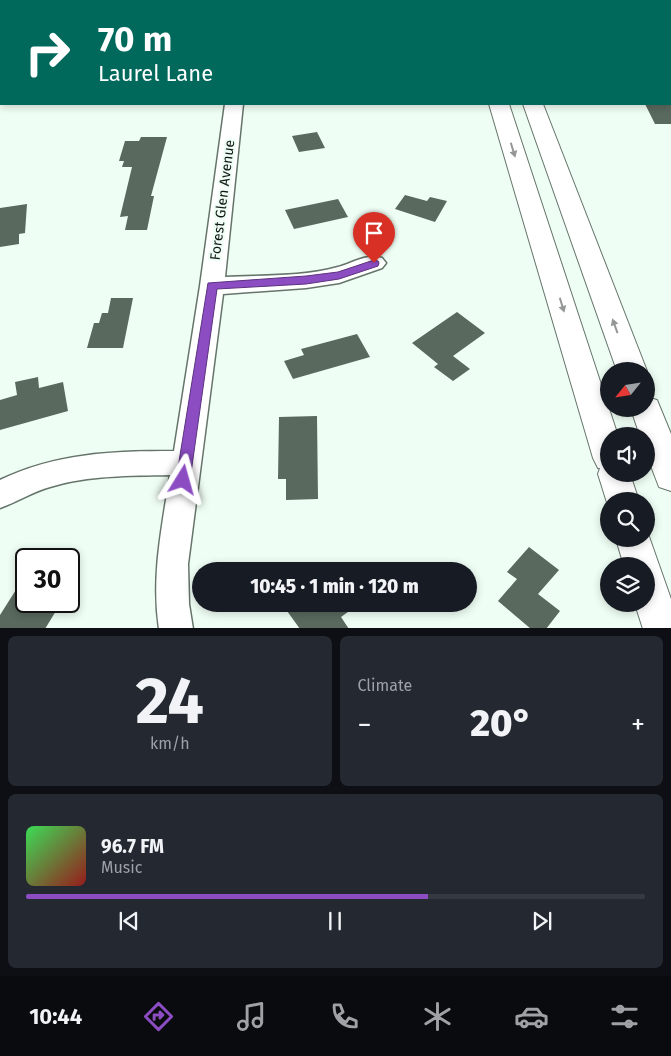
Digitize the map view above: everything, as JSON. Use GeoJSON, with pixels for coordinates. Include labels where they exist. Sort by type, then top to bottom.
{"type":"FeatureCollection","features":[{"type":"Feature","properties":{"kind":"highway"},"geometry":{"type":"LineString","coordinates":[[499,105],[600,429]]}},
{"type":"Feature","properties":{"kind":"highway"},"geometry":{"type":"LineString","coordinates":[[533,105],[629,362]]}},
{"type":"Feature","properties":{"kind":"highway"},"geometry":{"type":"LineString","coordinates":[[649,418],[671,477]]}},
{"type":"Feature","properties":{"kind":"highway"},"geometry":{"type":"LineString","coordinates":[[655,607],[662,628]]}},
{"type":"Feature","properties":{"kind":"street","name":"Forest Glen Avenue"},"geometry":{"type":"LineString","coordinates":[[176,628],[172,604],[172,564],[185,463],[212,286],[234,105]]}},
{"type":"Feature","properties":{"kind":"street"},"geometry":{"type":"LineString","coordinates":[[212,286],[306,280],[339,275],[374,263]]}},
{"type":"Feature","properties":{"kind":"street"},"geometry":{"type":"LineString","coordinates":[[0,495],[19,484],[48,473],[80,466],[185,463]]}},
{"type":"Feature","properties":{"kind":"building"},"geometry":{"type":"Polygon","coordinates":[[[646,105],[671,105],[671,124],[655,124],[646,105]]]}},
{"type":"Feature","properties":{"kind":"building"},"geometry":{"type":"Polygon","coordinates":[[[317,132],[325,148],[299,152],[292,136],[317,132]]]}},
{"type":"Feature","properties":{"kind":"building"},"geometry":{"type":"Polygon","coordinates":[[[141,137],[167,137],[151,196],[154,196],[147,230],[125,230],[128,216],[120,217],[132,167],[122,167],[124,161],[119,161],[125,141],[139,141],[141,137]]]}},
{"type":"Feature","properties":{"kind":"building"},"geometry":{"type":"Polygon","coordinates":[[[405,195],[427,201],[430,197],[447,201],[435,222],[395,209],[405,195]]]}},
{"type":"Feature","properties":{"kind":"building"},"geometry":{"type":"Polygon","coordinates":[[[338,199],[348,217],[294,229],[285,210],[338,199]]]}},
{"type":"Feature","properties":{"kind":"building"},"geometry":{"type":"Polygon","coordinates":[[[27,204],[25,233],[19,234],[19,244],[0,247],[0,208],[27,204]]]}},
{"type":"Feature","properties":{"kind":"building"},"geometry":{"type":"Polygon","coordinates":[[[111,298],[133,298],[123,348],[87,348],[94,323],[99,323],[102,313],[108,313],[111,298]]]}},
{"type":"Feature","properties":{"kind":"building"},"geometry":{"type":"Polygon","coordinates":[[[457,312],[485,333],[453,356],[470,369],[453,381],[434,367],[438,364],[412,343],[457,312]]]}},
{"type":"Feature","properties":{"kind":"building"},"geometry":{"type":"Polygon","coordinates":[[[357,334],[370,357],[293,379],[284,361],[304,355],[301,349],[357,334]]]}},
{"type":"Feature","properties":{"kind":"building"},"geometry":{"type":"Polygon","coordinates":[[[38,377],[39,388],[63,382],[68,411],[0,430],[0,400],[17,395],[15,382],[38,377]]]}},
{"type":"Feature","properties":{"kind":"building"},"geometry":{"type":"Polygon","coordinates":[[[317,416],[318,499],[286,500],[286,479],[278,479],[279,417],[317,416]]]}},
{"type":"Feature","properties":{"kind":"building"},"geometry":{"type":"Polygon","coordinates":[[[529,547],[559,570],[538,594],[560,611],[547,628],[530,628],[498,601],[517,579],[507,572],[529,547]]]}},
{"type":"Feature","properties":{"kind":"building"},"geometry":{"type":"Polygon","coordinates":[[[15,591],[15,613],[55,613],[46,628],[0,628],[0,615],[15,591]]]}},
{"type":"Feature","properties":{"kind":"building"},"geometry":{"type":"Polygon","coordinates":[[[288,612],[348,612],[341,617],[348,628],[299,628],[288,612]]]}},
{"type":"Feature","properties":{"kind":"route"},"geometry":{"type":"LineString","coordinates":[[183,480],[212,286],[306,280],[339,275],[374,263]]}}]}
